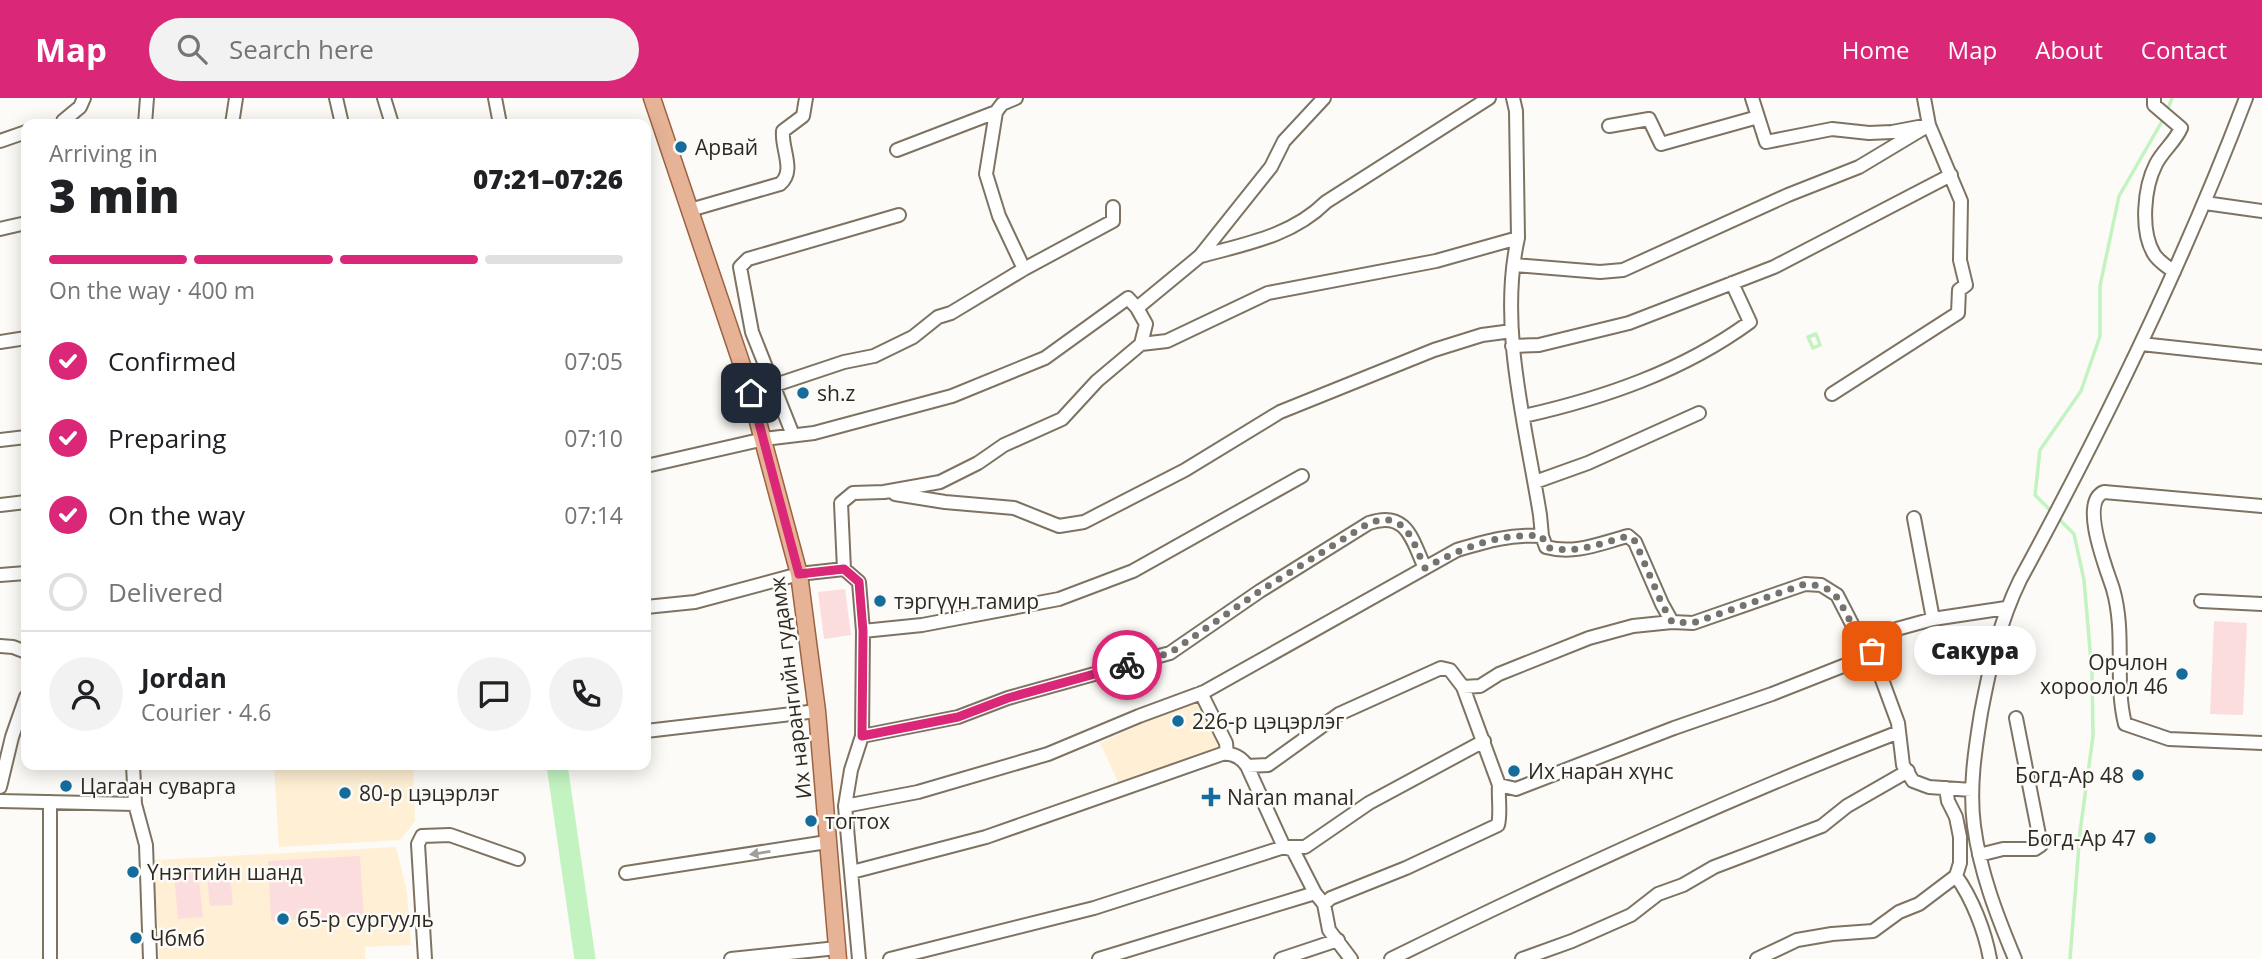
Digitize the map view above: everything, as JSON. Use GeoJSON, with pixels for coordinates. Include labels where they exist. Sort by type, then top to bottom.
{"type":"FeatureCollection","features":[{"type":"Feature","properties":{"kind":"main road","name":"Их нарангийн гудамж"},"geometry":{"type":"LineString","coordinates":[[652,98],[751,393],[799,574],[817,712],[838,953]]}},
{"type":"Feature","properties":{"kind":"street"},"geometry":{"type":"LineString","coordinates":[[64,119],[80,107],[84,98]]}},
{"type":"Feature","properties":{"kind":"street"},"geometry":{"type":"LineString","coordinates":[[145,119],[147,98]]}},
{"type":"Feature","properties":{"kind":"street"},"geometry":{"type":"LineString","coordinates":[[233,119],[236,98]]}},
{"type":"Feature","properties":{"kind":"street"},"geometry":{"type":"LineString","coordinates":[[336,98],[341,119]]}},
{"type":"Feature","properties":{"kind":"street"},"geometry":{"type":"LineString","coordinates":[[384,98],[390,119]]}},
{"type":"Feature","properties":{"kind":"street"},"geometry":{"type":"LineString","coordinates":[[495,98],[499,119]]}},
{"type":"Feature","properties":{"kind":"street"},"geometry":{"type":"LineString","coordinates":[[690,210],[785,181],[788,174],[783,131],[803,116],[806,98]]}},
{"type":"Feature","properties":{"kind":"street"},"geometry":{"type":"LineString","coordinates":[[1016,98],[1002,104],[996,112],[986,174],[999,216],[1024,269]]}},
{"type":"Feature","properties":{"kind":"street"},"geometry":{"type":"LineString","coordinates":[[1137,308],[1200,256],[1271,167],[1284,141],[1324,98]]}},
{"type":"Feature","properties":{"kind":"street"},"geometry":{"type":"LineString","coordinates":[[1200,256],[1279,234],[1314,214],[1326,202],[1489,98]]}},
{"type":"Feature","properties":{"kind":"street"},"geometry":{"type":"LineString","coordinates":[[1513,98],[1517,111],[1518,238],[1514,265],[1512,346],[1542,536],[1546,547],[1559,551],[1577,551],[1628,536],[1635,541],[1672,622]]}},
{"type":"Feature","properties":{"kind":"street"},"geometry":{"type":"LineString","coordinates":[[1752,98],[1766,142],[1832,128],[1869,133],[1929,125]]}},
{"type":"Feature","properties":{"kind":"street"},"geometry":{"type":"LineString","coordinates":[[1832,394],[1958,313],[1959,290],[1966,285],[1960,260],[1961,201],[1929,125],[1924,98]]}},
{"type":"Feature","properties":{"kind":"street"},"geometry":{"type":"LineString","coordinates":[[2015,959],[1998,917],[1979,855],[1973,824],[1975,749],[1989,667],[2006,608],[2141,344],[2205,203],[2246,98]]}},
{"type":"Feature","properties":{"kind":"street"},"geometry":{"type":"LineString","coordinates":[[2154,102],[2181,128],[2154,168],[2147,191],[2147,234],[2154,256],[2174,272]]}},
{"type":"Feature","properties":{"kind":"street"},"geometry":{"type":"LineString","coordinates":[[897,150],[996,112]]}},
{"type":"Feature","properties":{"kind":"street"},"geometry":{"type":"LineString","coordinates":[[1609,126],[1649,118],[1661,144],[1758,117]]}},
{"type":"Feature","properties":{"kind":"street"},"geometry":{"type":"LineString","coordinates":[[1514,265],[1600,272],[1623,270],[1788,195],[1859,167],[1929,125]]}},
{"type":"Feature","properties":{"kind":"street"},"geometry":{"type":"LineString","coordinates":[[0,141],[21,134]]}},
{"type":"Feature","properties":{"kind":"street"},"geometry":{"type":"LineString","coordinates":[[1512,346],[1539,345],[1629,323],[1774,267],[1951,175]]}},
{"type":"Feature","properties":{"kind":"street"},"geometry":{"type":"LineString","coordinates":[[2205,203],[2262,211]]}},
{"type":"Feature","properties":{"kind":"street"},"geometry":{"type":"LineString","coordinates":[[751,393],[844,362],[874,356],[913,337],[938,317],[951,313],[1112,221],[1113,206]]}},
{"type":"Feature","properties":{"kind":"street"},"geometry":{"type":"LineString","coordinates":[[793,435],[771,386],[752,332],[740,267],[748,259],[899,215]]}},
{"type":"Feature","properties":{"kind":"street"},"geometry":{"type":"LineString","coordinates":[[0,229],[21,224]]}},
{"type":"Feature","properties":{"kind":"street"},"geometry":{"type":"LineString","coordinates":[[859,959],[845,806],[851,770],[862,736],[863,631],[859,582],[844,569],[841,503],[853,494],[884,492],[940,482],[978,463],[1004,445],[1062,419],[1097,381],[1141,344],[1167,341],[1268,293],[1436,261],[1518,238]]}},
{"type":"Feature","properties":{"kind":"street"},"geometry":{"type":"LineString","coordinates":[[1524,416],[1575,404],[1664,373],[1723,341],[1750,322],[1732,283]]}},
{"type":"Feature","properties":{"kind":"street"},"geometry":{"type":"LineString","coordinates":[[651,465],[764,439],[814,433],[953,396],[1045,358],[1128,298],[1146,324],[1141,344]]}},
{"type":"Feature","properties":{"kind":"street"},"geometry":{"type":"LineString","coordinates":[[884,492],[1014,509],[1059,526],[1084,522],[1185,470],[1280,412],[1434,350],[1482,335],[1512,331]]}},
{"type":"Feature","properties":{"kind":"street"},"geometry":{"type":"LineString","coordinates":[[733,338],[752,332]]}},
{"type":"Feature","properties":{"kind":"street"},"geometry":{"type":"LineString","coordinates":[[0,342],[21,339]]}},
{"type":"Feature","properties":{"kind":"street"},"geometry":{"type":"LineString","coordinates":[[2141,344],[2262,356]]}},
{"type":"Feature","properties":{"kind":"street"},"geometry":{"type":"LineString","coordinates":[[1535,482],[1588,463],[1699,413]]}},
{"type":"Feature","properties":{"kind":"street"},"geometry":{"type":"LineString","coordinates":[[0,440],[21,438]]}},
{"type":"Feature","properties":{"kind":"street"},"geometry":{"type":"LineString","coordinates":[[863,631],[922,625],[1059,599],[1133,571],[1303,476]]}},
{"type":"Feature","properties":{"kind":"street"},"geometry":{"type":"LineString","coordinates":[[2262,506],[2104,492],[2095,500],[2094,511],[2098,545],[2119,611],[2120,701],[2125,724],[2169,739],[2262,743]]}},
{"type":"Feature","properties":{"kind":"street"},"geometry":{"type":"LineString","coordinates":[[0,505],[21,503]]}},
{"type":"Feature","properties":{"kind":"street"},"geometry":{"type":"LineString","coordinates":[[1914,518],[1933,619]]}},
{"type":"Feature","properties":{"kind":"street"},"geometry":{"type":"LineString","coordinates":[[862,736],[958,717],[1008,698],[1170,653],[1260,591],[1369,523],[1381,519],[1393,519],[1402,525],[1425,568]]}},
{"type":"Feature","properties":{"kind":"street"},"geometry":{"type":"LineString","coordinates":[[845,806],[918,792],[1048,754],[1201,693],[1457,551],[1518,534],[1542,536]]}},
{"type":"Feature","properties":{"kind":"street"},"geometry":{"type":"LineString","coordinates":[[651,606],[695,602],[799,574],[844,569]]}},
{"type":"Feature","properties":{"kind":"street"},"geometry":{"type":"LineString","coordinates":[[0,575],[21,573]]}},
{"type":"Feature","properties":{"kind":"street"},"geometry":{"type":"LineString","coordinates":[[1463,687],[1480,686],[1499,674],[1589,638],[1633,626],[1693,623],[1805,584],[1821,585],[1838,595],[1853,626],[1864,638],[1875,660],[1898,723],[1903,765],[1913,781],[1929,788],[1972,790]]}},
{"type":"Feature","properties":{"kind":"street"},"geometry":{"type":"LineString","coordinates":[[2201,601],[2262,604]]}},
{"type":"Feature","properties":{"kind":"street"},"geometry":{"type":"LineString","coordinates":[[1864,638],[1933,619],[2006,608]]}},
{"type":"Feature","properties":{"kind":"street"},"geometry":{"type":"LineString","coordinates":[[0,646],[21,650]]}},
{"type":"Feature","properties":{"kind":"street"},"geometry":{"type":"LineString","coordinates":[[1499,785],[1516,789],[1674,727],[1772,694],[1843,666],[1863,660],[1875,660]]}},
{"type":"Feature","properties":{"kind":"street"},"geometry":{"type":"LineString","coordinates":[[1247,766],[1268,765],[1339,714],[1441,668],[1450,670],[1463,687],[1499,785],[1498,801],[1501,813],[1498,825],[1406,868],[1332,898],[1324,904]]}},
{"type":"Feature","properties":{"kind":"street"},"geometry":{"type":"LineString","coordinates":[[1201,693],[1226,743],[1227,754]]}},
{"type":"Feature","properties":{"kind":"street"},"geometry":{"type":"LineString","coordinates":[[0,787],[21,711]]}},
{"type":"Feature","properties":{"kind":"street"},"geometry":{"type":"LineString","coordinates":[[651,730],[817,712]]}},
{"type":"Feature","properties":{"kind":"street"},"geometry":{"type":"LineString","coordinates":[[1979,855],[2003,849],[2035,849],[2040,845],[2016,718]]}},
{"type":"Feature","properties":{"kind":"street"},"geometry":{"type":"LineString","coordinates":[[0,730],[12,737]]}},
{"type":"Feature","properties":{"kind":"street"},"geometry":{"type":"LineString","coordinates":[[1391,959],[1591,862],[1899,732]]}},
{"type":"Feature","properties":{"kind":"street"},"geometry":{"type":"LineString","coordinates":[[890,959],[1094,908],[1284,847],[1305,847],[1369,803],[1484,741]]}},
{"type":"Feature","properties":{"kind":"street"},"geometry":{"type":"LineString","coordinates":[[852,872],[986,837],[1123,787],[1227,754],[1243,760],[1247,766],[1284,847],[1293,850],[1315,893],[1324,904],[1329,930],[1351,959]]}},
{"type":"Feature","properties":{"kind":"street"},"geometry":{"type":"LineString","coordinates":[[133,770],[135,804],[146,845],[150,959]]}},
{"type":"Feature","properties":{"kind":"street"},"geometry":{"type":"LineString","coordinates":[[1522,959],[1631,915],[1658,894],[1684,885],[1714,867],[1822,826],[1847,806],[1908,771]]}},
{"type":"Feature","properties":{"kind":"street"},"geometry":{"type":"LineString","coordinates":[[1757,959],[1797,940],[1873,931],[1899,912],[1919,904],[1956,876],[1960,863],[1960,837],[1946,788]]}},
{"type":"Feature","properties":{"kind":"street"},"geometry":{"type":"LineString","coordinates":[[0,801],[135,804]]}},
{"type":"Feature","properties":{"kind":"street"},"geometry":{"type":"LineString","coordinates":[[50,802],[51,959]]}},
{"type":"Feature","properties":{"kind":"street"},"geometry":{"type":"LineString","coordinates":[[425,959],[418,844],[422,836],[450,835],[518,859]]}},
{"type":"Feature","properties":{"kind":"street"},"geometry":{"type":"LineString","coordinates":[[626,873],[827,842]]}},
{"type":"Feature","properties":{"kind":"street"},"geometry":{"type":"LineString","coordinates":[[1956,876],[1974,910],[1990,959]]}},
{"type":"Feature","properties":{"kind":"street"},"geometry":{"type":"LineString","coordinates":[[1099,959],[1315,893]]}},
{"type":"Feature","properties":{"kind":"street"},"geometry":{"type":"LineString","coordinates":[[1281,959],[1338,940]]}},
{"type":"Feature","properties":{"kind":"street"},"geometry":{"type":"LineString","coordinates":[[731,959],[838,953]]}},
{"type":"Feature","properties":{"kind":"shaded area"},"geometry":{"type":"Polygon","coordinates":[[[845,589],[851,635],[824,639],[818,592],[845,589]]]}},
{"type":"Feature","properties":{"kind":"shaded area"},"geometry":{"type":"Polygon","coordinates":[[[2214,621],[2247,623],[2243,715],[2210,714],[2214,621]]]}},
{"type":"Feature","properties":{"kind":"shaded area","name":"226-р цэцэрлэг"},"geometry":{"type":"Polygon","coordinates":[[[1196,699],[1221,748],[1120,786],[1100,743],[1196,699]]]}},
{"type":"Feature","properties":{"kind":"shaded area","name":"80-р цэцэрлэг"},"geometry":{"type":"Polygon","coordinates":[[[274,770],[413,770],[415,821],[400,840],[279,847],[274,770]]]}},
{"type":"Feature","properties":{"kind":"shaded area","name":"65-р сургууль"},"geometry":{"type":"Polygon","coordinates":[[[396,847],[407,892],[411,945],[365,947],[365,959],[159,959],[154,860],[396,847]]]}},
{"type":"Feature","properties":{"kind":"shaded area"},"geometry":{"type":"Polygon","coordinates":[[[360,856],[364,916],[271,921],[268,861],[360,856]]]}},
{"type":"Feature","properties":{"kind":"shaded area"},"geometry":{"type":"Polygon","coordinates":[[[198,872],[203,917],[178,919],[174,874],[198,872]]]}},
{"type":"Feature","properties":{"kind":"shaded area"},"geometry":{"type":"Polygon","coordinates":[[[230,875],[233,905],[210,906],[207,877],[230,875]]]}},
{"type":"Feature","properties":{"kind":"waterway"},"geometry":{"type":"LineString","coordinates":[[2167,111],[2172,98]]}},
{"type":"Feature","properties":{"kind":"waterway"},"geometry":{"type":"LineString","coordinates":[[2070,959],[2080,832],[2093,736],[2092,673],[2084,580],[2074,534],[2035,495],[2040,450],[2081,391],[2100,336],[2100,286],[2119,196],[2164,118]]}},
{"type":"Feature","properties":{"kind":"waterway"},"geometry":{"type":"LineString","coordinates":[[1816,334],[1820,345],[1813,348],[1808,337],[1816,334]]}},
{"type":"Feature","properties":{"kind":"waterway"},"geometry":{"type":"LineString","coordinates":[[558,770],[585,959]]}},
{"type":"Feature","properties":{"kind":"way so far"},"geometry":{"type":"LineString","coordinates":[[1127,665],[1170,653],[1260,591],[1369,523],[1381,519],[1393,519],[1402,525],[1425,568],[1457,551],[1518,534],[1542,536],[1546,547],[1559,551],[1577,551],[1628,536],[1635,541],[1672,622],[1693,623],[1805,584],[1821,585],[1838,595],[1853,626],[1872,651]]}},
{"type":"Feature","properties":{"kind":"place","name":"Арвай"},"geometry":{"type":"Point","coordinates":[681,147]}},
{"type":"Feature","properties":{"kind":"place","name":"sh.z"},"geometry":{"type":"Point","coordinates":[803,393]}},
{"type":"Feature","properties":{"kind":"place","name":"тэргүүн тамир"},"geometry":{"type":"Point","coordinates":[880,601]}},
{"type":"Feature","properties":{"kind":"place","name":"Сакура"},"geometry":{"type":"Point","coordinates":[1872,651]}},
{"type":"Feature","properties":{"kind":"place","name":"Орчлон хороолол 46"},"geometry":{"type":"Point","coordinates":[2182,674]}},
{"type":"Feature","properties":{"kind":"place","name":"226-р цэцэрлэг"},"geometry":{"type":"Point","coordinates":[1178,721]}},
{"type":"Feature","properties":{"kind":"place","name":"Их наран хүнс"},"geometry":{"type":"Point","coordinates":[1514,771]}},
{"type":"Feature","properties":{"kind":"place","name":"Богд-Ар 48"},"geometry":{"type":"Point","coordinates":[2138,775]}},
{"type":"Feature","properties":{"kind":"place","name":"Цагаан суварга"},"geometry":{"type":"Point","coordinates":[66,786]}},
{"type":"Feature","properties":{"kind":"place","name":"80-р цэцэрлэг"},"geometry":{"type":"Point","coordinates":[345,793]}},
{"type":"Feature","properties":{"kind":"place","name":"Naran manal"},"geometry":{"type":"Point","coordinates":[1211,797]}},
{"type":"Feature","properties":{"kind":"place","name":"тогтох"},"geometry":{"type":"Point","coordinates":[811,821]}},
{"type":"Feature","properties":{"kind":"place","name":"Богд-Ар 47"},"geometry":{"type":"Point","coordinates":[2150,838]}},
{"type":"Feature","properties":{"kind":"place","name":"Үнэгтийн шанд"},"geometry":{"type":"Point","coordinates":[133,872]}},
{"type":"Feature","properties":{"kind":"place","name":"65-р сургууль"},"geometry":{"type":"Point","coordinates":[283,919]}},
{"type":"Feature","properties":{"kind":"place","name":"Чбмб"},"geometry":{"type":"Point","coordinates":[136,938]}},
{"type":"Feature","properties":{"kind":"route"},"geometry":{"type":"LineString","coordinates":[[751,393],[799,574],[844,569],[859,582],[863,631],[862,736],[958,717],[1008,698],[1127,665]]}}]}
